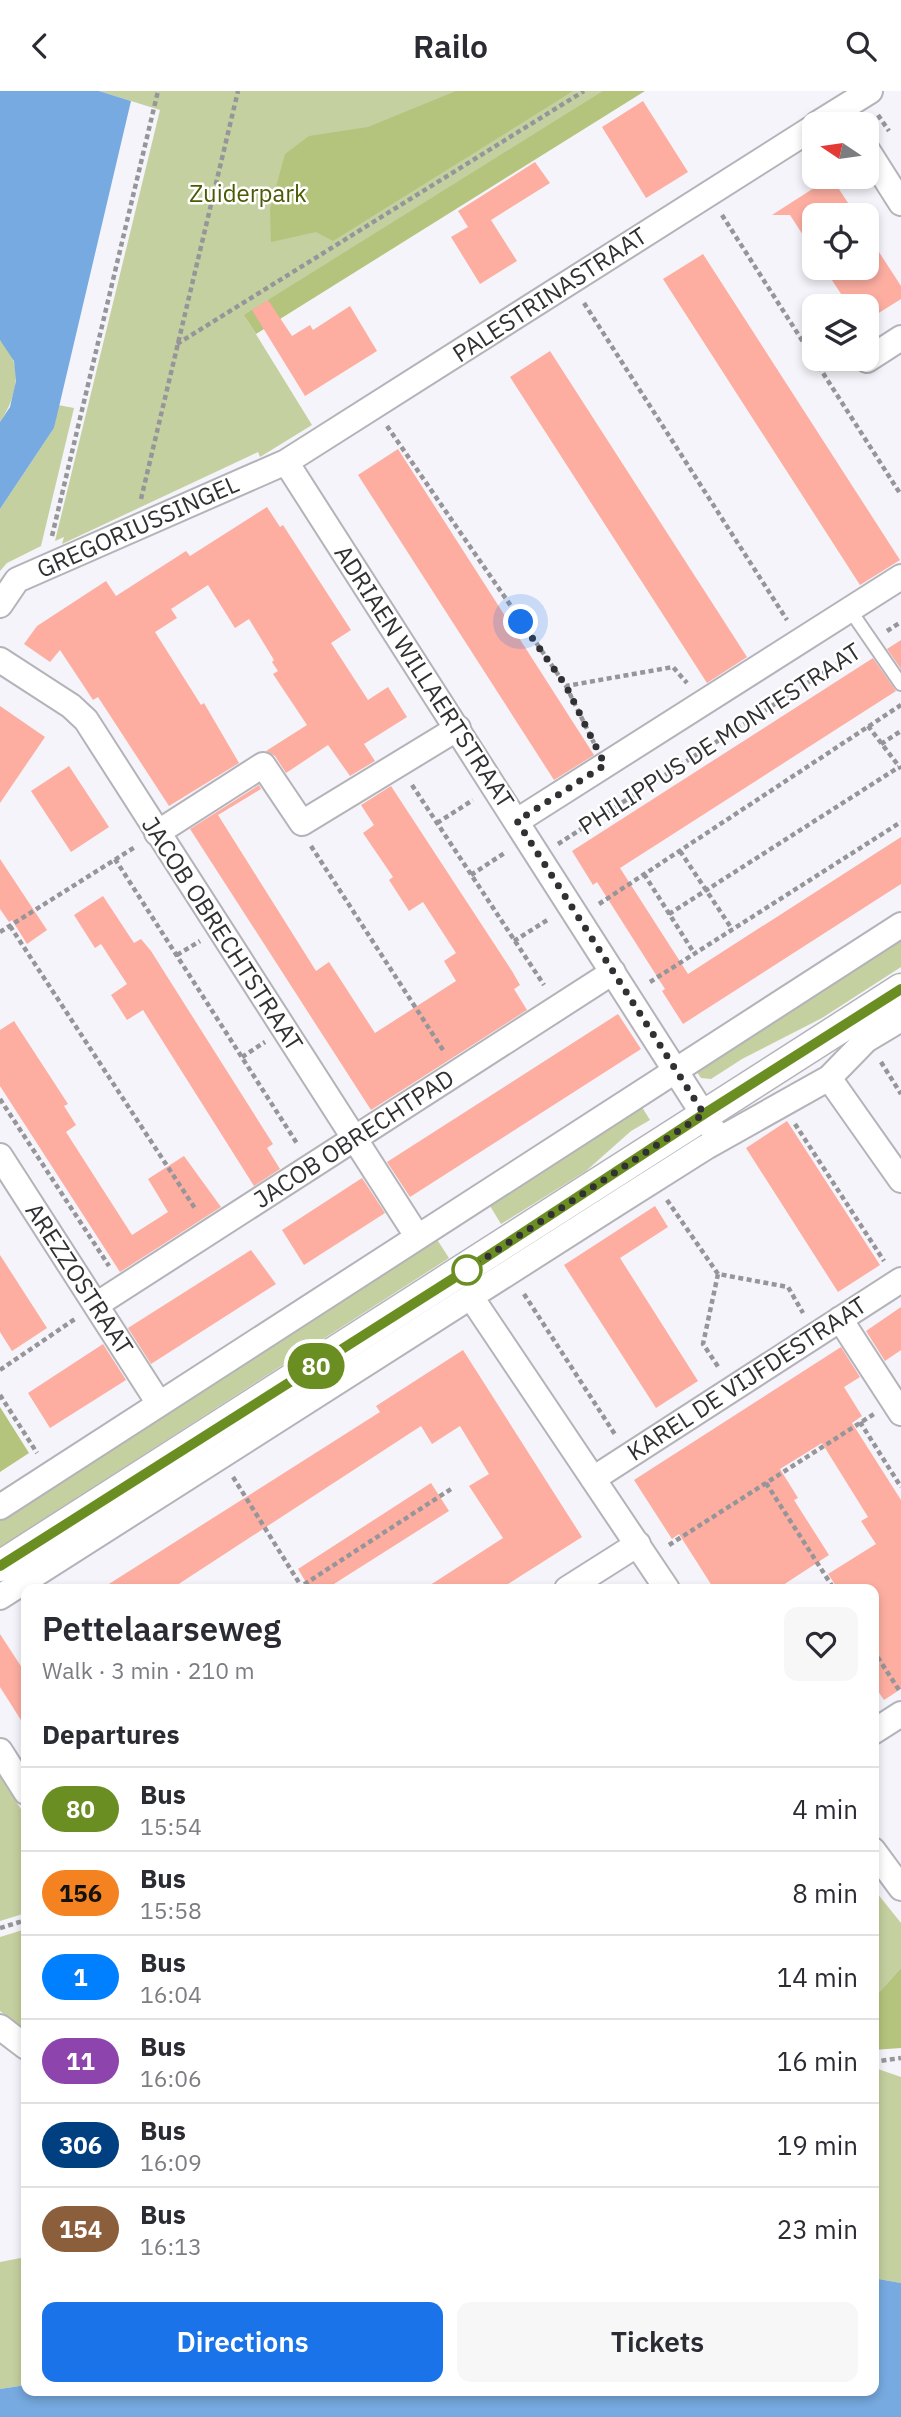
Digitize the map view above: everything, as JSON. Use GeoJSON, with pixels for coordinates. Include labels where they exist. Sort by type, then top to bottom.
{"type":"FeatureCollection","features":[{"type":"Feature","properties":{"kind":"street","name":"PALESTRINASTRAAT"},"geometry":{"type":"LineString","coordinates":[[850,112],[867,93]]}},
{"type":"Feature","properties":{"kind":"street","name":"PALESTRINASTRAAT"},"geometry":{"type":"LineString","coordinates":[[286,462],[802,134]]}},
{"type":"Feature","properties":{"kind":"street"},"geometry":{"type":"LineString","coordinates":[[879,168],[901,202]]}},
{"type":"Feature","properties":{"kind":"street"},"geometry":{"type":"LineString","coordinates":[[879,352],[901,338]]}},
{"type":"Feature","properties":{"kind":"street","name":"GREGORIUSSINGEL"},"geometry":{"type":"LineString","coordinates":[[0,605],[17,580],[286,462]]}},
{"type":"Feature","properties":{"kind":"street","name":"ADRIAEN WILLAERTSTRAAT"},"geometry":{"type":"LineString","coordinates":[[286,462],[720,1140]]}},
{"type":"Feature","properties":{"kind":"street","name":"PHILIPPUS DE MONTESTRAAT"},"geometry":{"type":"LineString","coordinates":[[528,839],[605,765],[901,577]]}},
{"type":"Feature","properties":{"kind":"street","name":"JACOB OBRECHTSTRAAT"},"geometry":{"type":"LineString","coordinates":[[0,660],[71,706],[86,720],[417,1236]]}},
{"type":"Feature","properties":{"kind":"street"},"geometry":{"type":"LineString","coordinates":[[157,833],[263,765],[302,823],[457,728]]}},
{"type":"Feature","properties":{"kind":"street"},"geometry":{"type":"LineString","coordinates":[[0,1507],[158,1402],[901,925]]}},
{"type":"Feature","properties":{"kind":"street","name":"JACOB OBRECHTPAD"},"geometry":{"type":"LineString","coordinates":[[96,1305],[613,972]]}},
{"type":"Feature","properties":{"kind":"street"},"geometry":{"type":"LineString","coordinates":[[0,1566],[465,1271],[901,989]]}},
{"type":"Feature","properties":{"kind":"street"},"geometry":{"type":"LineString","coordinates":[[36,1583],[220,1457],[654,1180],[829,1078],[866,1040],[901,1020]]}},
{"type":"Feature","properties":{"kind":"street"},"geometry":{"type":"LineString","coordinates":[[829,1078],[901,1180]]}},
{"type":"Feature","properties":{"kind":"street","name":"AREZZOSTRAAT"},"geometry":{"type":"LineString","coordinates":[[0,1156],[158,1402]]}},
{"type":"Feature","properties":{"kind":"street","name":"KAREL DE VIJFDESTRAAT"},"geometry":{"type":"LineString","coordinates":[[593,1479],[899,1281]]}},
{"type":"Feature","properties":{"kind":"street"},"geometry":{"type":"LineString","coordinates":[[471,1297],[664,1584]]}},
{"type":"Feature","properties":{"kind":"street"},"geometry":{"type":"LineString","coordinates":[[840,1319],[897,1408]]}},
{"type":"Feature","properties":{"kind":"street"},"geometry":{"type":"LineString","coordinates":[[577,1584],[642,1552]]}},
{"type":"Feature","properties":{"kind":"street"},"geometry":{"type":"LineString","coordinates":[[0,1597],[21,1589]]}},
{"type":"Feature","properties":{"kind":"street"},"geometry":{"type":"LineString","coordinates":[[879,1728],[901,1714]]}},
{"type":"Feature","properties":{"kind":"street"},"geometry":{"type":"LineString","coordinates":[[0,1751],[21,1784]]}},
{"type":"Feature","properties":{"kind":"street"},"geometry":{"type":"LineString","coordinates":[[879,1858],[901,1888]]}},
{"type":"Feature","properties":{"kind":"street"},"geometry":{"type":"LineString","coordinates":[[0,2027],[21,2043]]}},
{"type":"Feature","properties":{"kind":"lane"},"geometry":{"type":"LineString","coordinates":[[850,610],[901,684]]}},
{"type":"Feature","properties":{"kind":"path"},"geometry":{"type":"LineString","coordinates":[[45,567],[158,91]]}},
{"type":"Feature","properties":{"kind":"path"},"geometry":{"type":"LineString","coordinates":[[134,528],[238,91]]}},
{"type":"Feature","properties":{"kind":"path"},"geometry":{"type":"LineString","coordinates":[[177,345],[584,91]]}},
{"type":"Feature","properties":{"kind":"path"},"geometry":{"type":"LineString","coordinates":[[867,93],[894,139]]}},
{"type":"Feature","properties":{"kind":"path"},"geometry":{"type":"LineString","coordinates":[[708,194],[802,340]]}},
{"type":"Feature","properties":{"kind":"path"},"geometry":{"type":"LineString","coordinates":[[570,282],[801,641]]}},
{"type":"Feature","properties":{"kind":"path"},"geometry":{"type":"LineString","coordinates":[[822,371],[901,495]]}},
{"type":"Feature","properties":{"kind":"path"},"geometry":{"type":"LineString","coordinates":[[374,408],[566,686],[605,765]]}},
{"type":"Feature","properties":{"kind":"path","name":"PHILIPPUS DE MONTESTRAAT"},"geometry":{"type":"LineString","coordinates":[[528,839],[901,622]]}},
{"type":"Feature","properties":{"kind":"path"},"geometry":{"type":"LineString","coordinates":[[566,686],[673,667],[704,702]]}},
{"type":"Feature","properties":{"kind":"path"},"geometry":{"type":"LineString","coordinates":[[514,941],[643,874],[901,705]]}},
{"type":"Feature","properties":{"kind":"path"},"geometry":{"type":"LineString","coordinates":[[669,914],[900,768],[867,726]]}},
{"type":"Feature","properties":{"kind":"path"},"geometry":{"type":"LineString","coordinates":[[881,744],[901,731]]}},
{"type":"Feature","properties":{"kind":"path"},"geometry":{"type":"LineString","coordinates":[[398,764],[559,1007]]}},
{"type":"Feature","properties":{"kind":"path"},"geometry":{"type":"LineString","coordinates":[[437,823],[494,786]]}},
{"type":"Feature","properties":{"kind":"path"},"geometry":{"type":"LineString","coordinates":[[302,823],[304,837],[458,1072]]}},
{"type":"Feature","properties":{"kind":"path"},"geometry":{"type":"LineString","coordinates":[[0,932],[157,833]]}},
{"type":"Feature","properties":{"kind":"path"},"geometry":{"type":"LineString","coordinates":[[471,875],[528,839]]}},
{"type":"Feature","properties":{"kind":"path"},"geometry":{"type":"LineString","coordinates":[[680,851],[732,929]]}},
{"type":"Feature","properties":{"kind":"path"},"geometry":{"type":"LineString","coordinates":[[115,859],[312,1166]]}},
{"type":"Feature","properties":{"kind":"path"},"geometry":{"type":"LineString","coordinates":[[643,874],[695,953]]}},
{"type":"Feature","properties":{"kind":"path"},"geometry":{"type":"LineString","coordinates":[[9,926],[210,1231]]}},
{"type":"Feature","properties":{"kind":"path"},"geometry":{"type":"LineString","coordinates":[[866,1040],[901,1094]]}},
{"type":"Feature","properties":{"kind":"path"},"geometry":{"type":"LineString","coordinates":[[0,1099],[123,1287]]}},
{"type":"Feature","properties":{"kind":"path"},"geometry":{"type":"LineString","coordinates":[[783,1105],[899,1281]]}},
{"type":"Feature","properties":{"kind":"path"},"geometry":{"type":"LineString","coordinates":[[654,1180],[718,1274],[788,1287],[816,1335]]}},
{"type":"Feature","properties":{"kind":"path"},"geometry":{"type":"LineString","coordinates":[[510,1273],[628,1456]]}},
{"type":"Feature","properties":{"kind":"path"},"geometry":{"type":"LineString","coordinates":[[718,1274],[703,1344],[732,1388]]}},
{"type":"Feature","properties":{"kind":"path"},"geometry":{"type":"LineString","coordinates":[[0,1370],[96,1305]]}},
{"type":"Feature","properties":{"kind":"path"},"geometry":{"type":"LineString","coordinates":[[0,1395],[51,1474]]}},
{"type":"Feature","properties":{"kind":"path"},"geometry":{"type":"LineString","coordinates":[[642,1552],[670,1545],[860,1422],[897,1408]]}},
{"type":"Feature","properties":{"kind":"path"},"geometry":{"type":"LineString","coordinates":[[860,1422],[901,1487]]}},
{"type":"Feature","properties":{"kind":"path"},"geometry":{"type":"LineString","coordinates":[[220,1457],[298,1584]]}},
{"type":"Feature","properties":{"kind":"path"},"geometry":{"type":"LineString","coordinates":[[766,1483],[831,1584]]}},
{"type":"Feature","properties":{"kind":"path"},"geometry":{"type":"LineString","coordinates":[[306,1584],[451,1489]]}},
{"type":"Feature","properties":{"kind":"path"},"geometry":{"type":"LineString","coordinates":[[662,1533],[677,1556]]}},
{"type":"Feature","properties":{"kind":"path"},"geometry":{"type":"LineString","coordinates":[[879,1659],[901,1693]]}},
{"type":"Feature","properties":{"kind":"path"},"geometry":{"type":"LineString","coordinates":[[0,1928],[21,1922]]}},
{"type":"Feature","properties":{"kind":"path"},"geometry":{"type":"LineString","coordinates":[[879,2061],[901,2058]]}},
{"type":"Feature","properties":{"kind":"green space","name":"Zuiderpark"},"geometry":{"type":"Polygon","coordinates":[[[99,91],[612,91],[246,318],[312,425],[260,457],[258,452],[62,544],[64,537],[55,541],[160,110],[99,91]]]}},
{"type":"Feature","properties":{"kind":"green space"},"geometry":{"type":"Polygon","coordinates":[[[456,91],[573,91],[333,241],[316,232],[271,242],[270,209],[285,154],[309,136],[368,127],[456,91]]]}},
{"type":"Feature","properties":{"kind":"green space"},"geometry":{"type":"Polygon","coordinates":[[[603,91],[645,91],[256,334],[244,315],[603,91]]]}},
{"type":"Feature","properties":{"kind":"green space"},"geometry":{"type":"Polygon","coordinates":[[[0,340],[13,359],[16,380],[11,402],[0,422],[0,340]]]}},
{"type":"Feature","properties":{"kind":"green space"},"geometry":{"type":"Polygon","coordinates":[[[58,405],[74,408],[41,546],[7,563],[0,571],[0,509],[54,428],[58,405]]]}},
{"type":"Feature","properties":{"kind":"green space"},"geometry":{"type":"Polygon","coordinates":[[[901,935],[901,967],[822,1018],[742,1059],[711,1079],[701,1078],[694,1068],[901,935]]]}},
{"type":"Feature","properties":{"kind":"green space"},"geometry":{"type":"Polygon","coordinates":[[[640,1104],[650,1120],[631,1131],[586,1171],[501,1224],[487,1201],[640,1104]]]}},
{"type":"Feature","properties":{"kind":"green space"},"geometry":{"type":"Polygon","coordinates":[[[434,1235],[449,1258],[0,1547],[0,1513],[434,1235]]]}},
{"type":"Feature","properties":{"kind":"green space"},"geometry":{"type":"Polygon","coordinates":[[[0,1407],[29,1453],[0,1472],[0,1407]]]}},
{"type":"Feature","properties":{"kind":"green space"},"geometry":{"type":"Polygon","coordinates":[[[0,1776],[21,1809],[21,1915],[0,1921],[0,1776]]]}},
{"type":"Feature","properties":{"kind":"green space"},"geometry":{"type":"Polygon","coordinates":[[[879,1896],[901,1923],[901,1968],[879,1992],[879,1896]]]}},
{"type":"Feature","properties":{"kind":"green space"},"geometry":{"type":"Polygon","coordinates":[[[21,1931],[21,2027],[0,2011],[0,1937],[21,1931]]]}},
{"type":"Feature","properties":{"kind":"green space"},"geometry":{"type":"Polygon","coordinates":[[[901,1968],[901,2048],[879,2050],[879,1992],[901,1968]]]}},
{"type":"Feature","properties":{"kind":"green space"},"geometry":{"type":"Polygon","coordinates":[[[879,2069],[901,2077],[901,2283],[879,2279],[879,2069]]]}},
{"type":"Feature","properties":{"kind":"green space"},"geometry":{"type":"Polygon","coordinates":[[[21,2258],[21,2386],[0,2389],[0,2262],[21,2258]]]}},
{"type":"Feature","properties":{"kind":"water"},"geometry":{"type":"Polygon","coordinates":[[[0,91],[99,91],[131,101],[54,428],[0,509],[0,422],[10,407],[16,381],[14,361],[0,340],[0,91]]]}},
{"type":"Feature","properties":{"kind":"water"},"geometry":{"type":"Polygon","coordinates":[[[879,2279],[901,2283],[901,2417],[0,2417],[0,2389],[21,2386],[21,2396],[879,2396],[879,2279]]]}},
{"type":"Feature","properties":{"kind":"building"},"geometry":{"type":"Polygon","coordinates":[[[643,101],[688,172],[646,198],[602,127],[643,101]]]}},
{"type":"Feature","properties":{"kind":"building"},"geometry":{"type":"Polygon","coordinates":[[[535,162],[550,183],[491,220],[517,261],[480,284],[451,237],[468,227],[458,211],[535,162]]]}},
{"type":"Feature","properties":{"kind":"building"},"geometry":{"type":"Polygon","coordinates":[[[812,189],[839,189],[848,203],[802,203],[802,234],[790,215],[772,215],[812,189]]]}},
{"type":"Feature","properties":{"kind":"building"},"geometry":{"type":"Polygon","coordinates":[[[879,252],[901,286],[901,299],[879,313],[879,294],[841,294],[832,280],[879,280],[879,252]]]}},
{"type":"Feature","properties":{"kind":"building"},"geometry":{"type":"Polygon","coordinates":[[[703,254],[900,560],[860,585],[663,279],[703,254]]]}},
{"type":"Feature","properties":{"kind":"building"},"geometry":{"type":"Polygon","coordinates":[[[268,300],[292,336],[310,325],[313,330],[350,306],[377,351],[305,396],[252,310],[268,300]]]}},
{"type":"Feature","properties":{"kind":"building"},"geometry":{"type":"Polygon","coordinates":[[[550,351],[747,657],[707,683],[510,377],[550,351]]]}},
{"type":"Feature","properties":{"kind":"building"},"geometry":{"type":"Polygon","coordinates":[[[398,449],[594,755],[554,780],[358,475],[398,449]]]}},
{"type":"Feature","properties":{"kind":"building"},"geometry":{"type":"Polygon","coordinates":[[[267,507],[280,527],[283,525],[351,630],[331,643],[368,700],[388,687],[407,717],[364,744],[375,761],[350,776],[328,745],[286,773],[275,756],[266,751],[307,725],[273,674],[278,671],[272,662],[274,660],[249,619],[235,628],[208,585],[171,609],[177,618],[155,632],[201,705],[204,703],[239,763],[169,806],[98,697],[93,700],[60,650],[50,662],[24,644],[37,626],[106,581],[116,596],[186,551],[190,556],[267,507]]]}},
{"type":"Feature","properties":{"kind":"building"},"geometry":{"type":"Polygon","coordinates":[[[901,640],[901,669],[887,649],[901,640]]]}},
{"type":"Feature","properties":{"kind":"building"},"geometry":{"type":"Polygon","coordinates":[[[873,658],[896,691],[620,868],[688,974],[901,837],[901,884],[683,1024],[662,991],[665,989],[597,882],[593,885],[572,851],[873,658]]]}},
{"type":"Feature","properties":{"kind":"building"},"geometry":{"type":"Polygon","coordinates":[[[0,706],[45,737],[0,803],[0,706]]]}},
{"type":"Feature","properties":{"kind":"building"},"geometry":{"type":"Polygon","coordinates":[[[69,766],[109,827],[71,852],[31,791],[69,766]]]}},
{"type":"Feature","properties":{"kind":"building"},"geometry":{"type":"Polygon","coordinates":[[[259,785],[261,789],[218,815],[316,971],[329,962],[375,1033],[456,981],[444,961],[456,953],[423,902],[409,911],[389,880],[393,877],[363,833],[374,825],[361,805],[391,786],[512,971],[520,985],[514,989],[527,1010],[371,1110],[190,829],[259,785]]]}},
{"type":"Feature","properties":{"kind":"building"},"geometry":{"type":"Polygon","coordinates":[[[0,859],[47,930],[27,944],[12,920],[9,922],[0,909],[0,859]]]}},
{"type":"Feature","properties":{"kind":"building"},"geometry":{"type":"Polygon","coordinates":[[[103,896],[134,943],[141,939],[151,951],[273,1144],[267,1148],[280,1169],[254,1186],[143,1010],[127,1020],[111,995],[127,984],[101,944],[95,948],[74,915],[103,896]]]}},
{"type":"Feature","properties":{"kind":"building"},"geometry":{"type":"Polygon","coordinates":[[[618,1014],[641,1049],[410,1197],[387,1162],[618,1014]]]}},
{"type":"Feature","properties":{"kind":"building"},"geometry":{"type":"Polygon","coordinates":[[[14,1021],[68,1104],[64,1106],[76,1125],[66,1132],[132,1235],[168,1212],[148,1179],[184,1156],[221,1207],[120,1272],[0,1086],[0,1030],[14,1021]]]}},
{"type":"Feature","properties":{"kind":"building"},"geometry":{"type":"Polygon","coordinates":[[[787,1121],[880,1265],[838,1292],[746,1148],[787,1121]]]}},
{"type":"Feature","properties":{"kind":"building"},"geometry":{"type":"Polygon","coordinates":[[[362,1178],[385,1213],[304,1265],[282,1230],[362,1178]]]}},
{"type":"Feature","properties":{"kind":"building"},"geometry":{"type":"Polygon","coordinates":[[[655,1206],[668,1227],[620,1258],[698,1381],[656,1408],[564,1265],[655,1206]]]}},
{"type":"Feature","properties":{"kind":"building"},"geometry":{"type":"Polygon","coordinates":[[[251,1250],[276,1284],[151,1364],[128,1328],[251,1250]]]}},
{"type":"Feature","properties":{"kind":"building"},"geometry":{"type":"Polygon","coordinates":[[[0,1255],[47,1328],[12,1351],[0,1332],[0,1255]]]}},
{"type":"Feature","properties":{"kind":"building"},"geometry":{"type":"Polygon","coordinates":[[[901,1307],[901,1350],[885,1361],[866,1331],[901,1307]]]}},
{"type":"Feature","properties":{"kind":"building"},"geometry":{"type":"Polygon","coordinates":[[[103,1344],[126,1380],[50,1428],[28,1393],[103,1344]]]}},
{"type":"Feature","properties":{"kind":"building"},"geometry":{"type":"Polygon","coordinates":[[[841,1347],[860,1377],[844,1387],[862,1416],[852,1423],[901,1500],[901,1689],[884,1700],[879,1693],[879,1584],[835,1584],[828,1574],[876,1544],[861,1521],[868,1517],[822,1443],[780,1469],[798,1498],[794,1500],[829,1555],[785,1584],[711,1584],[679,1534],[672,1539],[634,1480],[841,1347]]]}},
{"type":"Feature","properties":{"kind":"building"},"geometry":{"type":"Polygon","coordinates":[[[463,1350],[582,1537],[508,1584],[432,1584],[503,1538],[469,1486],[489,1474],[460,1426],[432,1444],[421,1426],[179,1584],[109,1584],[380,1412],[376,1406],[463,1350]]]}},
{"type":"Feature","properties":{"kind":"building"},"geometry":{"type":"Polygon","coordinates":[[[431,1483],[449,1511],[334,1584],[307,1584],[298,1569],[431,1483]]]}},
{"type":"Feature","properties":{"kind":"building"},"geometry":{"type":"Polygon","coordinates":[[[0,1634],[21,1666],[21,1720],[0,1687],[0,1634]]]}},
{"type":"Feature","properties":{"kind":"bus line","name":"80"},"geometry":{"type":"LineString","coordinates":[[0,1566],[465,1271],[901,989]]}},
{"type":"Feature","properties":{"kind":"route"},"geometry":{"type":"LineString","coordinates":[[467,1270],[465,1271],[704,1114],[626,997],[613,972],[517,821],[605,765],[566,686],[521,622]]}}]}
